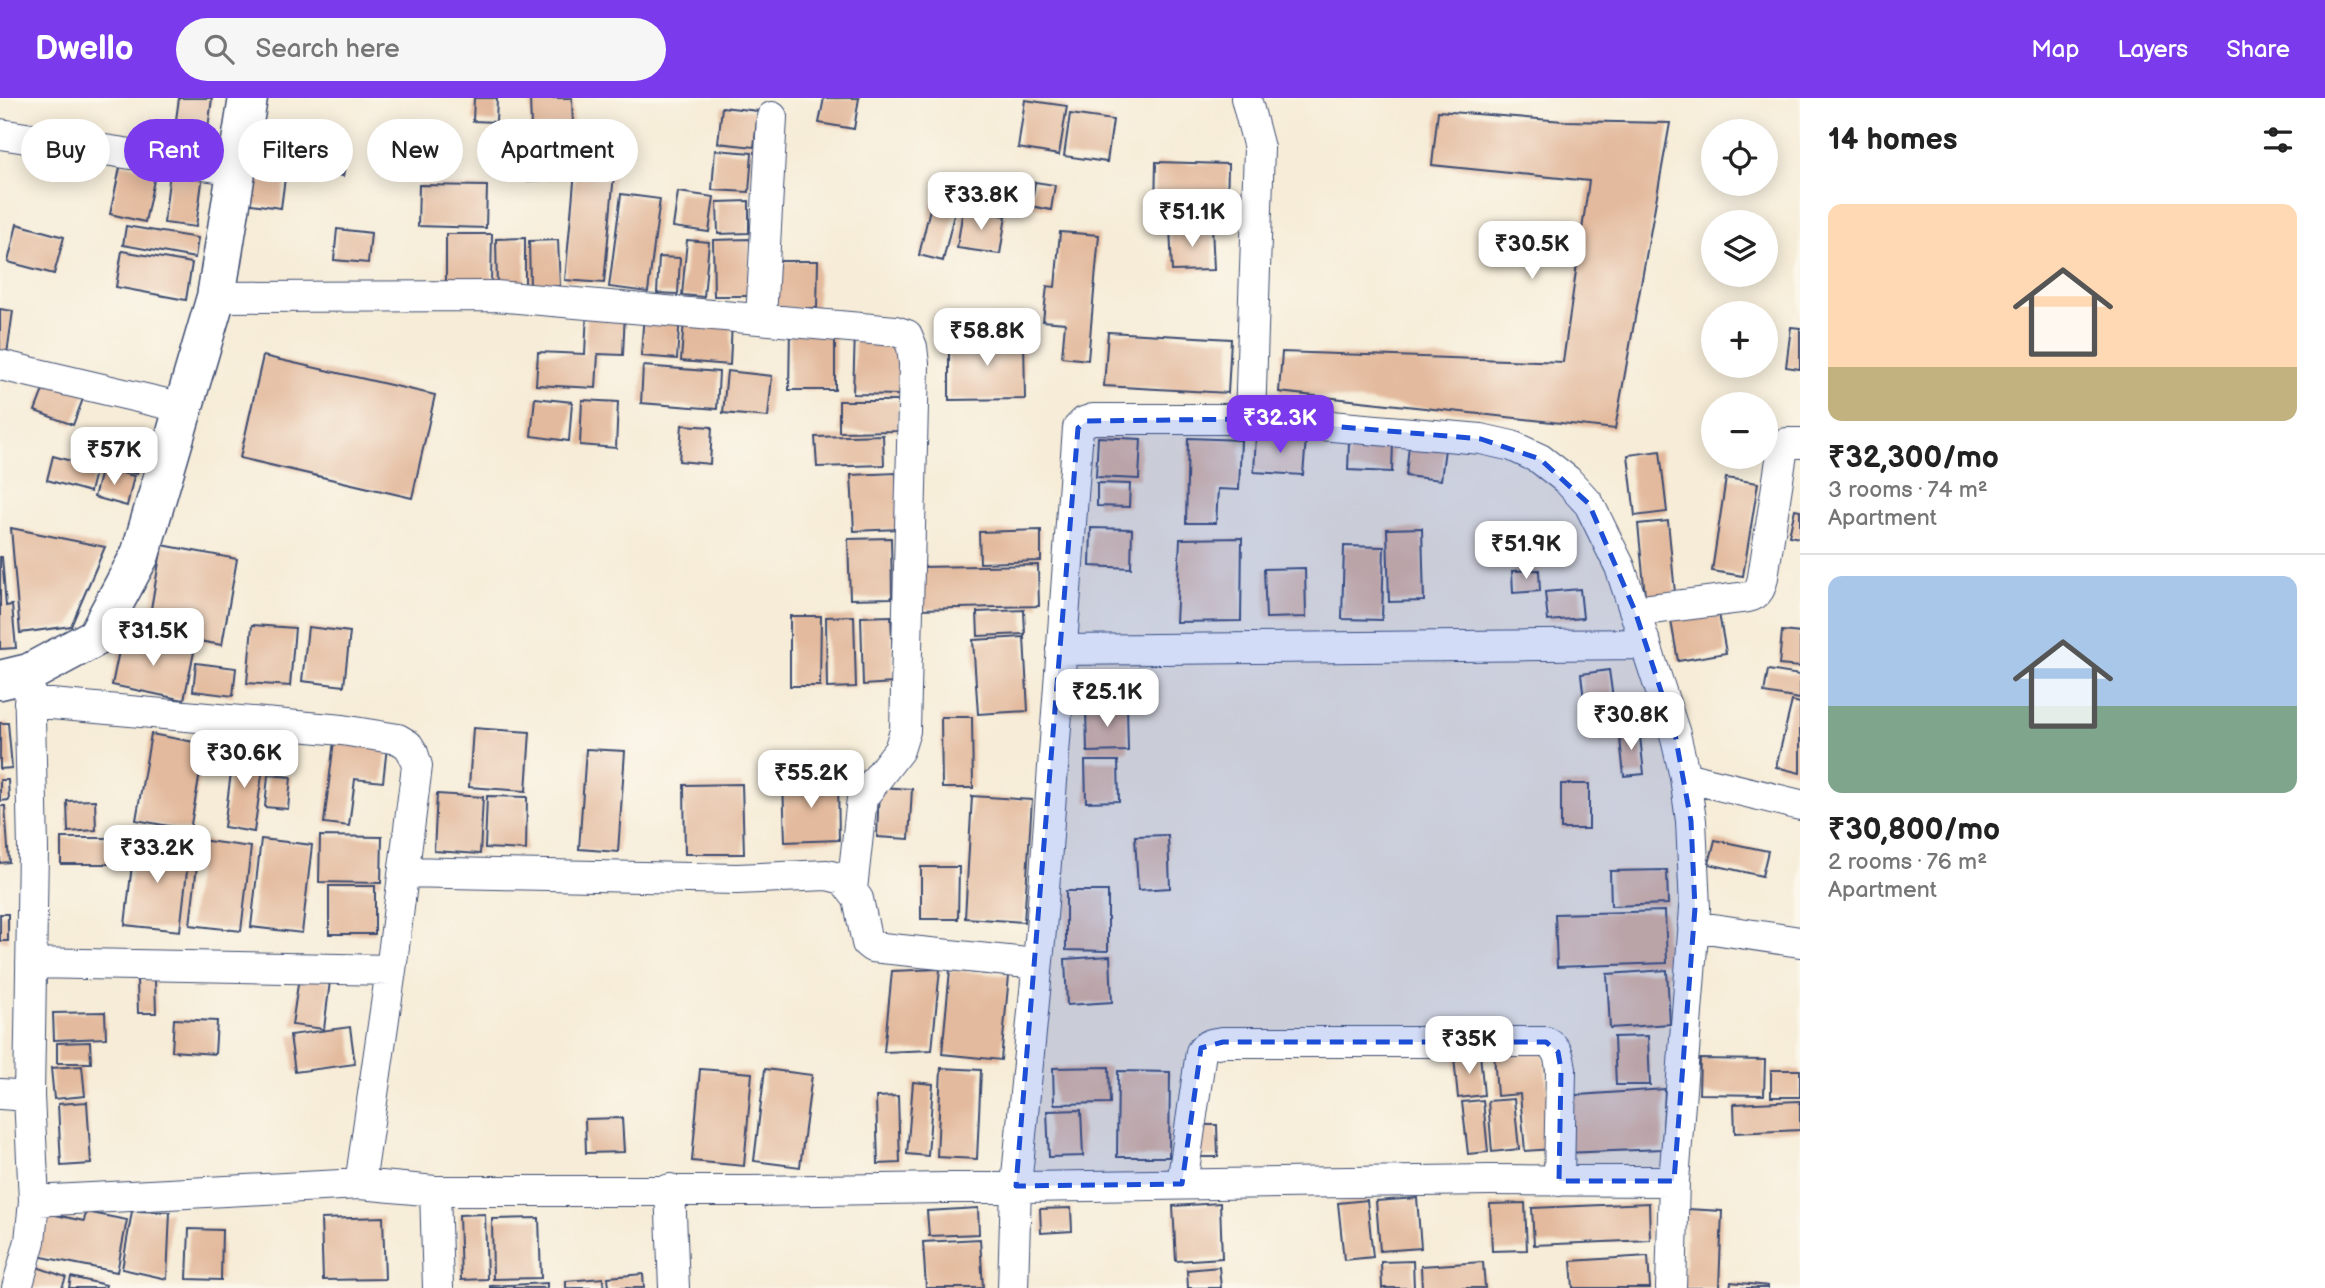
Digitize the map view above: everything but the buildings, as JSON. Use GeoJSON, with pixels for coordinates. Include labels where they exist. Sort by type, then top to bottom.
{"type":"FeatureCollection","features":[{"type":"Feature","properties":{"kind":"main road"},"geometry":{"type":"LineString","coordinates":[[19,685],[96,637],[140,555],[216,298],[248,98]]}},
{"type":"Feature","properties":{"kind":"street"},"geometry":{"type":"LineString","coordinates":[[1246,98],[1259,148],[1250,419]]}},
{"type":"Feature","properties":{"kind":"street"},"geometry":{"type":"LineString","coordinates":[[761,319],[772,117]]}},
{"type":"Feature","properties":{"kind":"street"},"geometry":{"type":"LineString","coordinates":[[0,134],[236,170]]}},
{"type":"Feature","properties":{"kind":"street"},"geometry":{"type":"LineString","coordinates":[[216,298],[496,296],[895,331],[907,335],[912,347],[905,731],[899,750],[862,798],[852,889]]}},
{"type":"Feature","properties":{"kind":"street"},"geometry":{"type":"LineString","coordinates":[[0,365],[184,408]]}},
{"type":"Feature","properties":{"kind":"street"},"geometry":{"type":"LineString","coordinates":[[1013,1288],[1016,1186],[1037,964],[1078,428],[1093,419],[1250,419],[1481,439],[1512,446],[1540,459],[1567,480],[1589,504],[1620,567],[1675,734],[1691,821],[1695,908],[1674,1181],[1671,1288]]}},
{"type":"Feature","properties":{"kind":"street"},"geometry":{"type":"LineString","coordinates":[[1635,611],[1748,597],[1761,588],[1783,447],[1787,443],[1800,443]]}},
{"type":"Feature","properties":{"kind":"street"},"geometry":{"type":"LineString","coordinates":[[1061,650],[1646,645]]}},
{"type":"Feature","properties":{"kind":"street"},"geometry":{"type":"LineString","coordinates":[[17,1288],[30,1241],[34,1201],[14,1095],[31,963],[33,849],[19,685],[342,730],[398,739],[408,745],[417,766],[360,1184]]}},
{"type":"Feature","properties":{"kind":"street"},"geometry":{"type":"LineString","coordinates":[[1685,777],[1800,805]]}},
{"type":"Feature","properties":{"kind":"street"},"geometry":{"type":"LineString","coordinates":[[404,872],[737,879],[827,875],[843,879],[852,889],[858,899],[867,943],[872,947],[1037,964]]}},
{"type":"Feature","properties":{"kind":"street"},"geometry":{"type":"LineString","coordinates":[[1693,926],[1800,942]]}},
{"type":"Feature","properties":{"kind":"street"},"geometry":{"type":"LineString","coordinates":[[31,963],[391,970]]}},
{"type":"Feature","properties":{"kind":"street"},"geometry":{"type":"LineString","coordinates":[[1182,1184],[1200,1052],[1204,1047],[1223,1042],[1546,1042],[1558,1052],[1561,1069],[1559,1181]]}},
{"type":"Feature","properties":{"kind":"street"},"geometry":{"type":"LineString","coordinates":[[34,1201],[360,1184],[435,1191],[748,1191],[1182,1184],[1674,1181]]}},
{"type":"Feature","properties":{"kind":"street"},"geometry":{"type":"LineString","coordinates":[[670,1189],[674,1288]]}},
{"type":"Feature","properties":{"kind":"street"},"geometry":{"type":"LineString","coordinates":[[435,1191],[438,1288]]}},
{"type":"Feature","properties":{"kind":"highlighted area"},"geometry":{"type":"Polygon","coordinates":[[[1250,419],[1481,439],[1540,459],[1589,504],[1635,611],[1675,734],[1691,821],[1695,908],[1674,1181],[1559,1181],[1561,1069],[1558,1052],[1546,1042],[1223,1042],[1201,1048],[1182,1184],[1016,1186],[1078,428],[1087,421],[1250,419]]]}}]}
